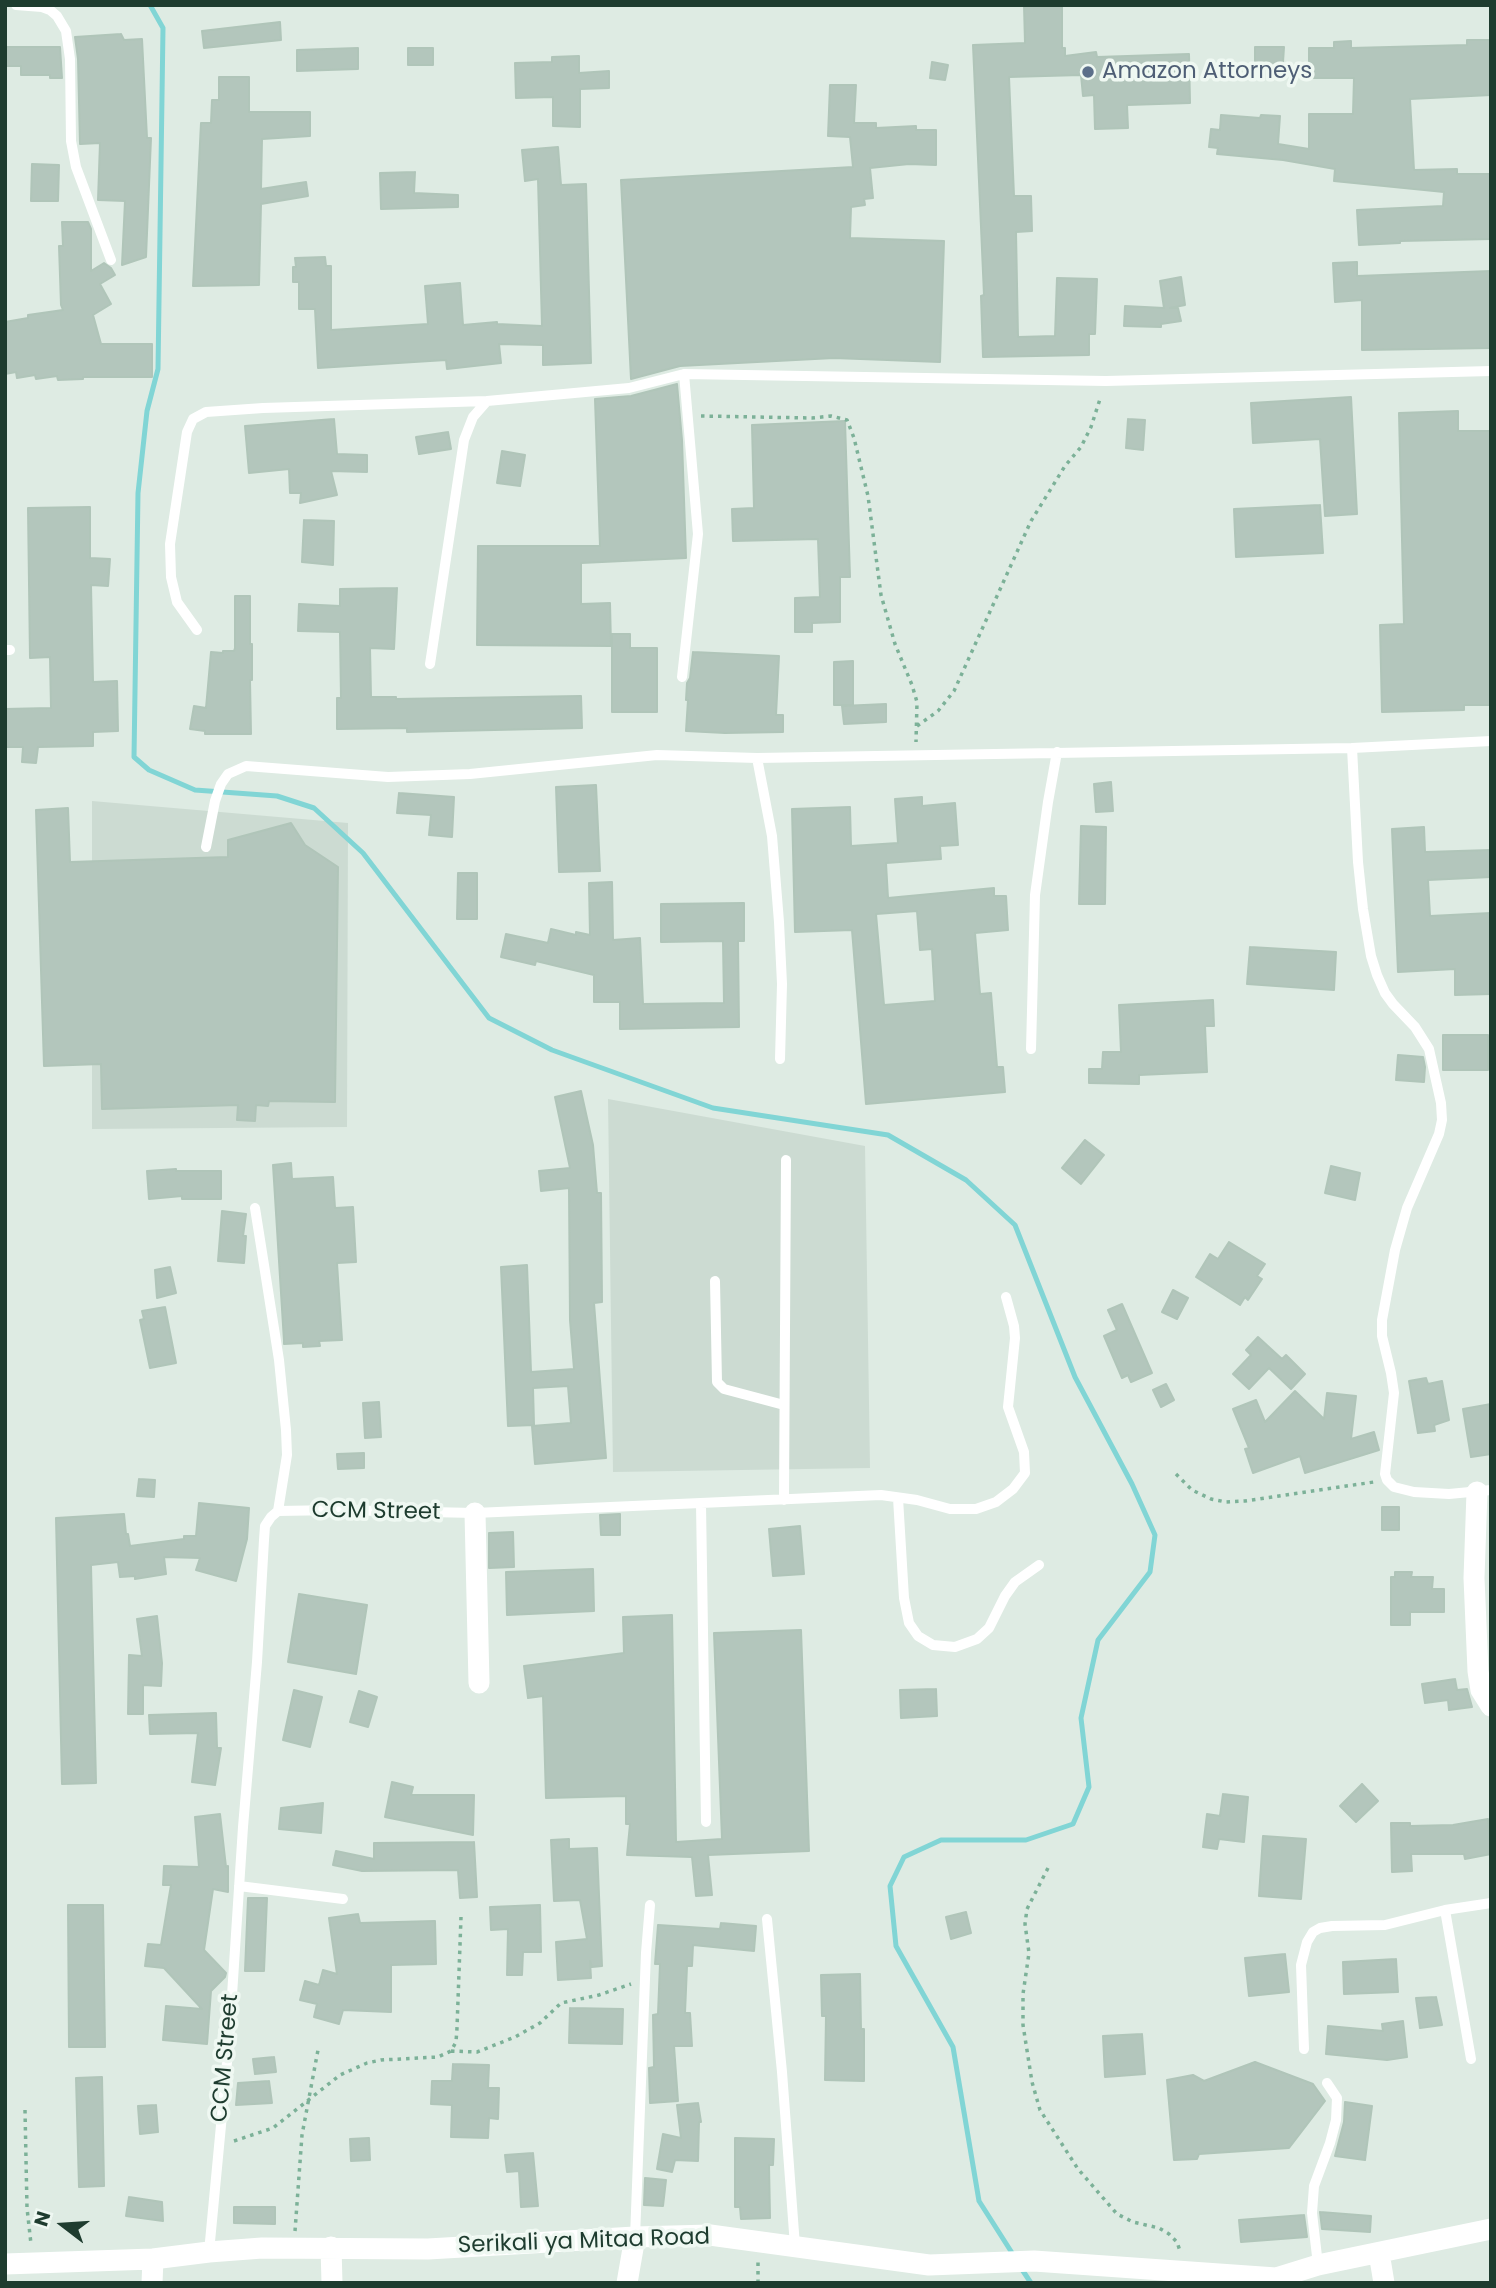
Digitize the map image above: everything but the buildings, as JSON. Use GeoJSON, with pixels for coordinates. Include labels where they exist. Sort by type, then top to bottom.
{"type":"FeatureCollection","features":[{"type":"Feature","properties":{"kind":"street"},"geometry":{"type":"LineString","coordinates":[[1484,1491],[1474,1578],[1478,1671],[1481,1690],[1491,1706]]}},
{"type":"Feature","properties":{"kind":"street"},"geometry":{"type":"LineString","coordinates":[[475,1513],[480,1683]]}},
{"type":"Feature","properties":{"kind":"street","name":"Serikali ya Mitaa Road"},"geometry":{"type":"LineString","coordinates":[[5,2263],[153,2259],[209,2252],[294,2247],[428,2249],[710,2235],[795,2246],[928,2274],[1034,2260],[1184,2270],[1275,2280],[1318,2265],[1491,2229]]}},
{"type":"Feature","properties":{"kind":"street"},"geometry":{"type":"LineString","coordinates":[[627,2283],[635,2237]]}},
{"type":"Feature","properties":{"kind":"street"},"geometry":{"type":"LineString","coordinates":[[331,2247],[332,2283]]}},
{"type":"Feature","properties":{"kind":"street"},"geometry":{"type":"LineString","coordinates":[[1379,2253],[1384,2283]]}},
{"type":"Feature","properties":{"kind":"street"},"geometry":{"type":"LineString","coordinates":[[152,2283],[153,2259]]}},
{"type":"Feature","properties":{"kind":"lane"},"geometry":{"type":"LineString","coordinates":[[16,5],[50,10],[57,16],[66,32],[70,59],[71,141],[76,167],[111,260]]}},
{"type":"Feature","properties":{"kind":"lane"},"geometry":{"type":"LineString","coordinates":[[197,630],[177,601],[171,577],[170,544],[187,432],[193,419],[206,412],[487,401],[629,388],[684,374],[1106,381],[1491,371]]}},
{"type":"Feature","properties":{"kind":"lane"},"geometry":{"type":"LineString","coordinates":[[682,677],[698,534],[684,374]]}},
{"type":"Feature","properties":{"kind":"lane"},"geometry":{"type":"LineString","coordinates":[[430,664],[464,440],[473,417],[487,401]]}},
{"type":"Feature","properties":{"kind":"lane"},"geometry":{"type":"LineString","coordinates":[[206,847],[221,784],[228,774],[246,766],[388,777],[470,774],[657,755],[757,758],[1352,748],[1491,741]]}},
{"type":"Feature","properties":{"kind":"lane"},"geometry":{"type":"LineString","coordinates":[[1352,748],[1360,886],[1371,956],[1385,993],[1415,1027],[1429,1049],[1442,1120],[1439,1134],[1407,1208],[1395,1250],[1381,1320],[1394,1393],[1385,1467],[1387,1480],[1394,1487],[1414,1492],[1484,1491]]}},
{"type":"Feature","properties":{"kind":"lane"},"geometry":{"type":"LineString","coordinates":[[1031,1049],[1035,895],[1057,752]]}},
{"type":"Feature","properties":{"kind":"lane"},"geometry":{"type":"LineString","coordinates":[[757,758],[772,836],[779,922],[782,984],[780,1059]]}},
{"type":"Feature","properties":{"kind":"lane"},"geometry":{"type":"LineString","coordinates":[[784,1500],[786,1160]]}},
{"type":"Feature","properties":{"kind":"lane"},"geometry":{"type":"LineString","coordinates":[[255,1208],[279,1360],[286,1430],[287,1455],[278,1511]]}},
{"type":"Feature","properties":{"kind":"lane"},"geometry":{"type":"LineString","coordinates":[[715,1281],[717,1382],[724,1389],[784,1405]]}},
{"type":"Feature","properties":{"kind":"lane","name":"CCM Street"},"geometry":{"type":"LineString","coordinates":[[209,2252],[229,2042],[265,1526],[278,1511],[475,1513],[881,1495],[950,1509],[976,1509],[996,1502],[1020,1481],[1025,1473],[1026,1464],[1007,1407],[1015,1338],[1006,1297]]}},
{"type":"Feature","properties":{"kind":"lane"},"geometry":{"type":"LineString","coordinates":[[898,1498],[904,1598],[909,1623],[918,1636],[933,1645],[955,1647],[977,1639],[989,1628],[1015,1582],[1039,1565]]}},
{"type":"Feature","properties":{"kind":"lane"},"geometry":{"type":"LineString","coordinates":[[701,1504],[706,1822]]}},
{"type":"Feature","properties":{"kind":"lane"},"geometry":{"type":"LineString","coordinates":[[239,1886],[343,1899]]}},
{"type":"Feature","properties":{"kind":"lane"},"geometry":{"type":"LineString","coordinates":[[1304,2049],[1301,1965],[1307,1942],[1313,1932],[1332,1926],[1385,1925],[1445,1910],[1491,1903]]}},
{"type":"Feature","properties":{"kind":"lane"},"geometry":{"type":"LineString","coordinates":[[635,2237],[650,1905]]}},
{"type":"Feature","properties":{"kind":"lane"},"geometry":{"type":"LineString","coordinates":[[1445,1910],[1471,2059]]}},
{"type":"Feature","properties":{"kind":"lane"},"geometry":{"type":"LineString","coordinates":[[768,1919],[795,2246]]}},
{"type":"Feature","properties":{"kind":"lane"},"geometry":{"type":"LineString","coordinates":[[1318,2265],[1312,2213],[1314,2186],[1336,2120],[1337,2098],[1327,2083]]}},
{"type":"Feature","properties":{"kind":"path"},"geometry":{"type":"LineString","coordinates":[[917,726],[938,711],[954,691],[1031,521],[1065,466],[1081,447],[1091,427],[1106,381]]}},
{"type":"Feature","properties":{"kind":"path"},"geometry":{"type":"LineString","coordinates":[[688,415],[812,418],[837,416],[846,420],[854,438],[868,496],[881,595],[895,644],[917,702],[915,755]]}},
{"type":"Feature","properties":{"kind":"path"},"geometry":{"type":"LineString","coordinates":[[1176,1474],[1192,1490],[1211,1499],[1226,1502],[1387,1480]]}},
{"type":"Feature","properties":{"kind":"path"},"geometry":{"type":"LineString","coordinates":[[1048,1868],[1027,1909],[1025,1924],[1029,1953],[1023,1994],[1023,2025],[1032,2082],[1040,2110],[1077,2169],[1117,2214],[1133,2222],[1159,2228],[1177,2242],[1184,2270]]}},
{"type":"Feature","properties":{"kind":"path"},"geometry":{"type":"LineString","coordinates":[[451,2051],[456,2042],[461,1917]]}},
{"type":"Feature","properties":{"kind":"path"},"geometry":{"type":"LineString","coordinates":[[219,2147],[273,2128],[340,2075],[367,2063],[438,2057],[451,2051],[477,2052],[532,2028],[561,2003],[599,1995],[645,1978]]}},
{"type":"Feature","properties":{"kind":"path"},"geometry":{"type":"LineString","coordinates":[[294,2247],[298,2162],[318,2050]]}},
{"type":"Feature","properties":{"kind":"path"},"geometry":{"type":"LineString","coordinates":[[25,2110],[27,2208],[34,2263]]}},
{"type":"Feature","properties":{"kind":"shaded area"},"geometry":{"type":"Polygon","coordinates":[[[92,801],[348,823],[347,1127],[92,1129],[92,801]]]}},
{"type":"Feature","properties":{"kind":"shaded area"},"geometry":{"type":"Polygon","coordinates":[[[608,1099],[865,1146],[870,1468],[613,1472],[608,1099]]]}},
{"type":"Feature","properties":{"kind":"waterway"},"geometry":{"type":"LineString","coordinates":[[150,5],[163,28],[158,369],[147,411],[138,493],[134,757],[149,770],[195,790],[277,796],[314,808],[363,853],[489,1018],[552,1050],[713,1108],[888,1135],[966,1180],[1015,1225],[1075,1377],[1132,1484],[1155,1535],[1150,1572],[1098,1640],[1081,1718],[1089,1787],[1073,1824],[1026,1840],[941,1840],[904,1857],[890,1886],[896,1946],[953,2047],[979,2201],[1014,2256]]}},
{"type":"Feature","properties":{"kind":"waterway"},"geometry":{"type":"LineString","coordinates":[[1021,2268],[1031,2283]]}},
{"type":"Feature","properties":{"kind":"place","name":"Amazon Attorneys"},"geometry":{"type":"Point","coordinates":[1088,72]}}]}
